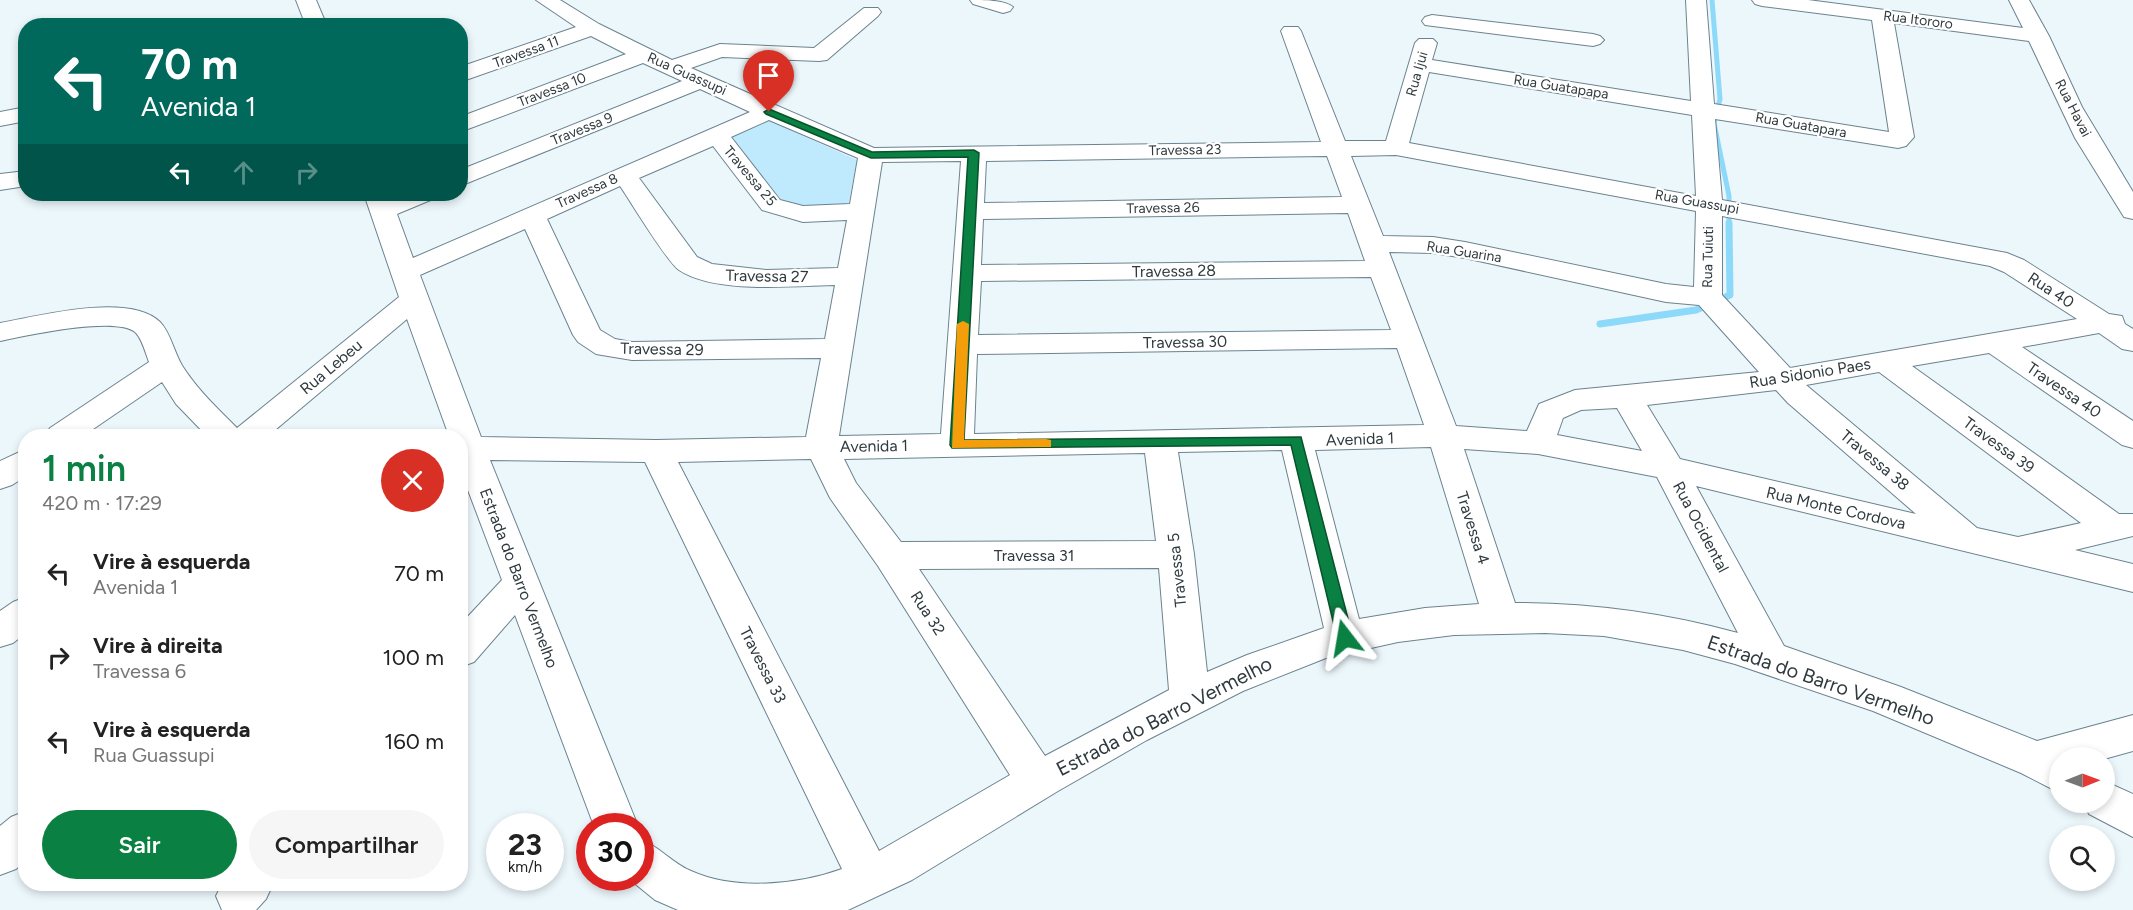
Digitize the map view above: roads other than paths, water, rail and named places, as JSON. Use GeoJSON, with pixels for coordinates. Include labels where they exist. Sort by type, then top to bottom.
{"type":"FeatureCollection","features":[{"type":"Feature","properties":{"kind":"street"},"geometry":{"type":"LineString","coordinates":[[306,0],[313,18]]}},
{"type":"Feature","properties":{"kind":"street","name":"Rua Guassupi"},"geometry":{"type":"LineString","coordinates":[[546,0],[592,28],[645,55],[769,112],[871,155],[974,153]]}},
{"type":"Feature","properties":{"kind":"street"},"geometry":{"type":"LineString","coordinates":[[980,0],[1002,7]]}},
{"type":"Feature","properties":{"kind":"street","name":"Rua Ijui"},"geometry":{"type":"LineString","coordinates":[[1396,148],[1439,0]]}},
{"type":"Feature","properties":{"kind":"street","name":"Rua Tuiuti"},"geometry":{"type":"LineString","coordinates":[[1696,0],[1715,110],[1717,206],[1712,302],[1782,379]]}},
{"type":"Feature","properties":{"kind":"street","name":"Rua Itororo"},"geometry":{"type":"LineString","coordinates":[[1762,0],[2039,36]]}},
{"type":"Feature","properties":{"kind":"street","name":"Rua Havai"},"geometry":{"type":"LineString","coordinates":[[2019,0],[2039,36],[2064,93],[2109,176],[2133,212]]}},
{"type":"Feature","properties":{"kind":"street"},"geometry":{"type":"LineString","coordinates":[[673,67],[720,50],[819,55],[871,12]]}},
{"type":"Feature","properties":{"kind":"street","name":"Rua Guatapara"},"geometry":{"type":"LineString","coordinates":[[1715,110],[1898,141],[1902,137],[1882,16]]}},
{"type":"Feature","properties":{"kind":"street"},"geometry":{"type":"LineString","coordinates":[[1432,21],[1593,40]]}},
{"type":"Feature","properties":{"kind":"street","name":"Travessa 11"},"geometry":{"type":"LineString","coordinates":[[468,72],[592,28]]}},
{"type":"Feature","properties":{"kind":"street"},"geometry":{"type":"LineString","coordinates":[[1291,31],[1444,436]]}},
{"type":"Feature","properties":{"kind":"street","name":"Travessa 10"},"geometry":{"type":"LineString","coordinates":[[468,122],[645,55]]}},
{"type":"Feature","properties":{"kind":"street","name":"Rua Guatapapa"},"geometry":{"type":"LineString","coordinates":[[1419,64],[1715,110]]}},
{"type":"Feature","properties":{"kind":"street","name":"Travessa 9"},"geometry":{"type":"LineString","coordinates":[[468,176],[703,80]]}},
{"type":"Feature","properties":{"kind":"street","name":"Travessa 8"},"geometry":{"type":"LineString","coordinates":[[410,285],[532,216],[769,112]]}},
{"type":"Feature","properties":{"kind":"street"},"geometry":{"type":"LineString","coordinates":[[0,119],[18,116]]}},
{"type":"Feature","properties":{"kind":"street","name":"Travessa 25"},"geometry":{"type":"LineString","coordinates":[[716,135],[771,205],[779,210],[793,213],[860,212]]}},
{"type":"Feature","properties":{"kind":"street","name":"Rua Guassupi"},"geometry":{"type":"LineString","coordinates":[[1396,148],[1758,213],[1997,259]]}},
{"type":"Feature","properties":{"kind":"street","name":"Travessa 23"},"geometry":{"type":"LineString","coordinates":[[974,153],[1396,148]]}},
{"type":"Feature","properties":{"kind":"street"},"geometry":{"type":"LineString","coordinates":[[957,445],[961,345],[974,153]]}},
{"type":"Feature","properties":{"kind":"street","name":"Avenida 1"},"geometry":{"type":"LineString","coordinates":[[821,446],[836,348],[871,155]]}},
{"type":"Feature","properties":{"kind":"street","name":"Travessa 27"},"geometry":{"type":"LineString","coordinates":[[624,174],[687,263],[700,271],[738,277],[850,276]]}},
{"type":"Feature","properties":{"kind":"street"},"geometry":{"type":"LineString","coordinates":[[0,182],[18,179]]}},
{"type":"Feature","properties":{"kind":"street","name":"Estrada do Barro Vermelho"},"geometry":{"type":"LineString","coordinates":[[379,202],[410,285],[458,429]]}},
{"type":"Feature","properties":{"kind":"street","name":"Travessa 26"},"geometry":{"type":"LineString","coordinates":[[969,211],[1356,205]]}},
{"type":"Feature","properties":{"kind":"street","name":"Travessa 29"},"geometry":{"type":"LineString","coordinates":[[532,216],[588,336],[607,346],[632,351],[836,348]]}},
{"type":"Feature","properties":{"kind":"street","name":"Rua Guarina"},"geometry":{"type":"LineString","coordinates":[[1377,256],[1433,245],[1712,302]]}},
{"type":"Feature","properties":{"kind":"street","name":"Travessa 28"},"geometry":{"type":"LineString","coordinates":[[966,273],[1377,256]]}},
{"type":"Feature","properties":{"kind":"street","name":"Rua 40"},"geometry":{"type":"LineString","coordinates":[[1997,259],[2014,266],[2103,323]]}},
{"type":"Feature","properties":{"kind":"street","name":"Rua Lebeu"},"geometry":{"type":"LineString","coordinates":[[256,429],[410,285]]}},
{"type":"Feature","properties":{"kind":"street"},"geometry":{"type":"LineString","coordinates":[[7,334],[77,319],[129,316],[149,328],[166,365],[187,397],[219,429]]}},
{"type":"Feature","properties":{"kind":"street","name":"Rua Sidonio Paes"},"geometry":{"type":"LineString","coordinates":[[1538,443],[1550,412],[1575,400],[1626,397],[1782,379],[2133,318]]}},
{"type":"Feature","properties":{"kind":"street"},"geometry":{"type":"LineString","coordinates":[[2103,323],[2133,342]]}},
{"type":"Feature","properties":{"kind":"street","name":"Travessa 30"},"geometry":{"type":"LineString","coordinates":[[961,345],[1409,339]]}},
{"type":"Feature","properties":{"kind":"street","name":"Travessa 40"},"geometry":{"type":"LineString","coordinates":[[1994,342],[2133,437]]}},
{"type":"Feature","properties":{"kind":"street","name":"Travessa 39"},"geometry":{"type":"LineString","coordinates":[[1884,361],[2123,526]]}},
{"type":"Feature","properties":{"kind":"street"},"geometry":{"type":"LineString","coordinates":[[71,429],[166,365]]}},
{"type":"Feature","properties":{"kind":"street","name":"Travessa 38"},"geometry":{"type":"LineString","coordinates":[[1782,379],[1969,539]]}},
{"type":"Feature","properties":{"kind":"street","name":"Rua Ocidental"},"geometry":{"type":"LineString","coordinates":[[1626,397],[1669,468],[1771,659]]}},
{"type":"Feature","properties":{"kind":"street","name":"Avenida 1"},"geometry":{"type":"LineString","coordinates":[[468,450],[656,451],[821,446],[1444,436],[1538,443]]}},
{"type":"Feature","properties":{"kind":"street","name":"Travessa 4"},"geometry":{"type":"LineString","coordinates":[[1444,436],[1502,619]]}},
{"type":"Feature","properties":{"kind":"street"},"geometry":{"type":"LineString","coordinates":[[1296,440],[1345,638]]}},
{"type":"Feature","properties":{"kind":"street","name":"Travessa 5"},"geometry":{"type":"LineString","coordinates":[[1160,442],[1176,554],[1191,698]]}},
{"type":"Feature","properties":{"kind":"street","name":"Rua Monte Cordova"},"geometry":{"type":"LineString","coordinates":[[1538,443],[1669,468],[2133,578]]}},
{"type":"Feature","properties":{"kind":"street","name":"Rua 32"},"geometry":{"type":"LineString","coordinates":[[821,446],[842,489],[891,555],[1037,780]]}},
{"type":"Feature","properties":{"kind":"street","name":"Travessa 33"},"geometry":{"type":"LineString","coordinates":[[656,451],[870,879]]}},
{"type":"Feature","properties":{"kind":"street","name":"Estrada do Barro Vermelho"},"geometry":{"type":"LineString","coordinates":[[468,457],[522,583],[611,813]]}},
{"type":"Feature","properties":{"kind":"street"},"geometry":{"type":"LineString","coordinates":[[0,477],[18,465]]}},
{"type":"Feature","properties":{"kind":"street"},"geometry":{"type":"LineString","coordinates":[[2017,551],[2123,526]]}},
{"type":"Feature","properties":{"kind":"street","name":"Travessa 31"},"geometry":{"type":"LineString","coordinates":[[891,555],[1176,554]]}},
{"type":"Feature","properties":{"kind":"street"},"geometry":{"type":"LineString","coordinates":[[468,642],[522,583]]}},
{"type":"Feature","properties":{"kind":"street"},"geometry":{"type":"LineString","coordinates":[[0,632],[18,618]]}},
{"type":"Feature","properties":{"kind":"street","name":"Estrada do Barro Vermelho"},"geometry":{"type":"LineString","coordinates":[[654,871],[673,886],[706,899],[738,903],[787,902],[825,895],[870,879],[1037,780],[1191,698],[1291,652],[1400,627],[1502,619],[1556,618],[1627,624],[1694,637],[1771,659],[1895,702],[2048,767]]}},
{"type":"Feature","properties":{"kind":"street"},"geometry":{"type":"LineString","coordinates":[[2048,767],[2133,733]]}},
{"type":"Feature","properties":{"kind":"street"},"geometry":{"type":"LineString","coordinates":[[2115,807],[2133,817]]}},
{"type":"Feature","properties":{"kind":"street"},"geometry":{"type":"LineString","coordinates":[[0,854],[18,838]]}},
{"type":"Feature","properties":{"kind":"waterway"},"geometry":{"type":"LineString","coordinates":[[1712,0],[1720,99],[1714,123],[1729,196],[1729,223]]}},
{"type":"Feature","properties":{"kind":"waterway"},"geometry":{"type":"LineString","coordinates":[[1600,324],[1696,310],[1730,295],[1729,223]]}}]}
